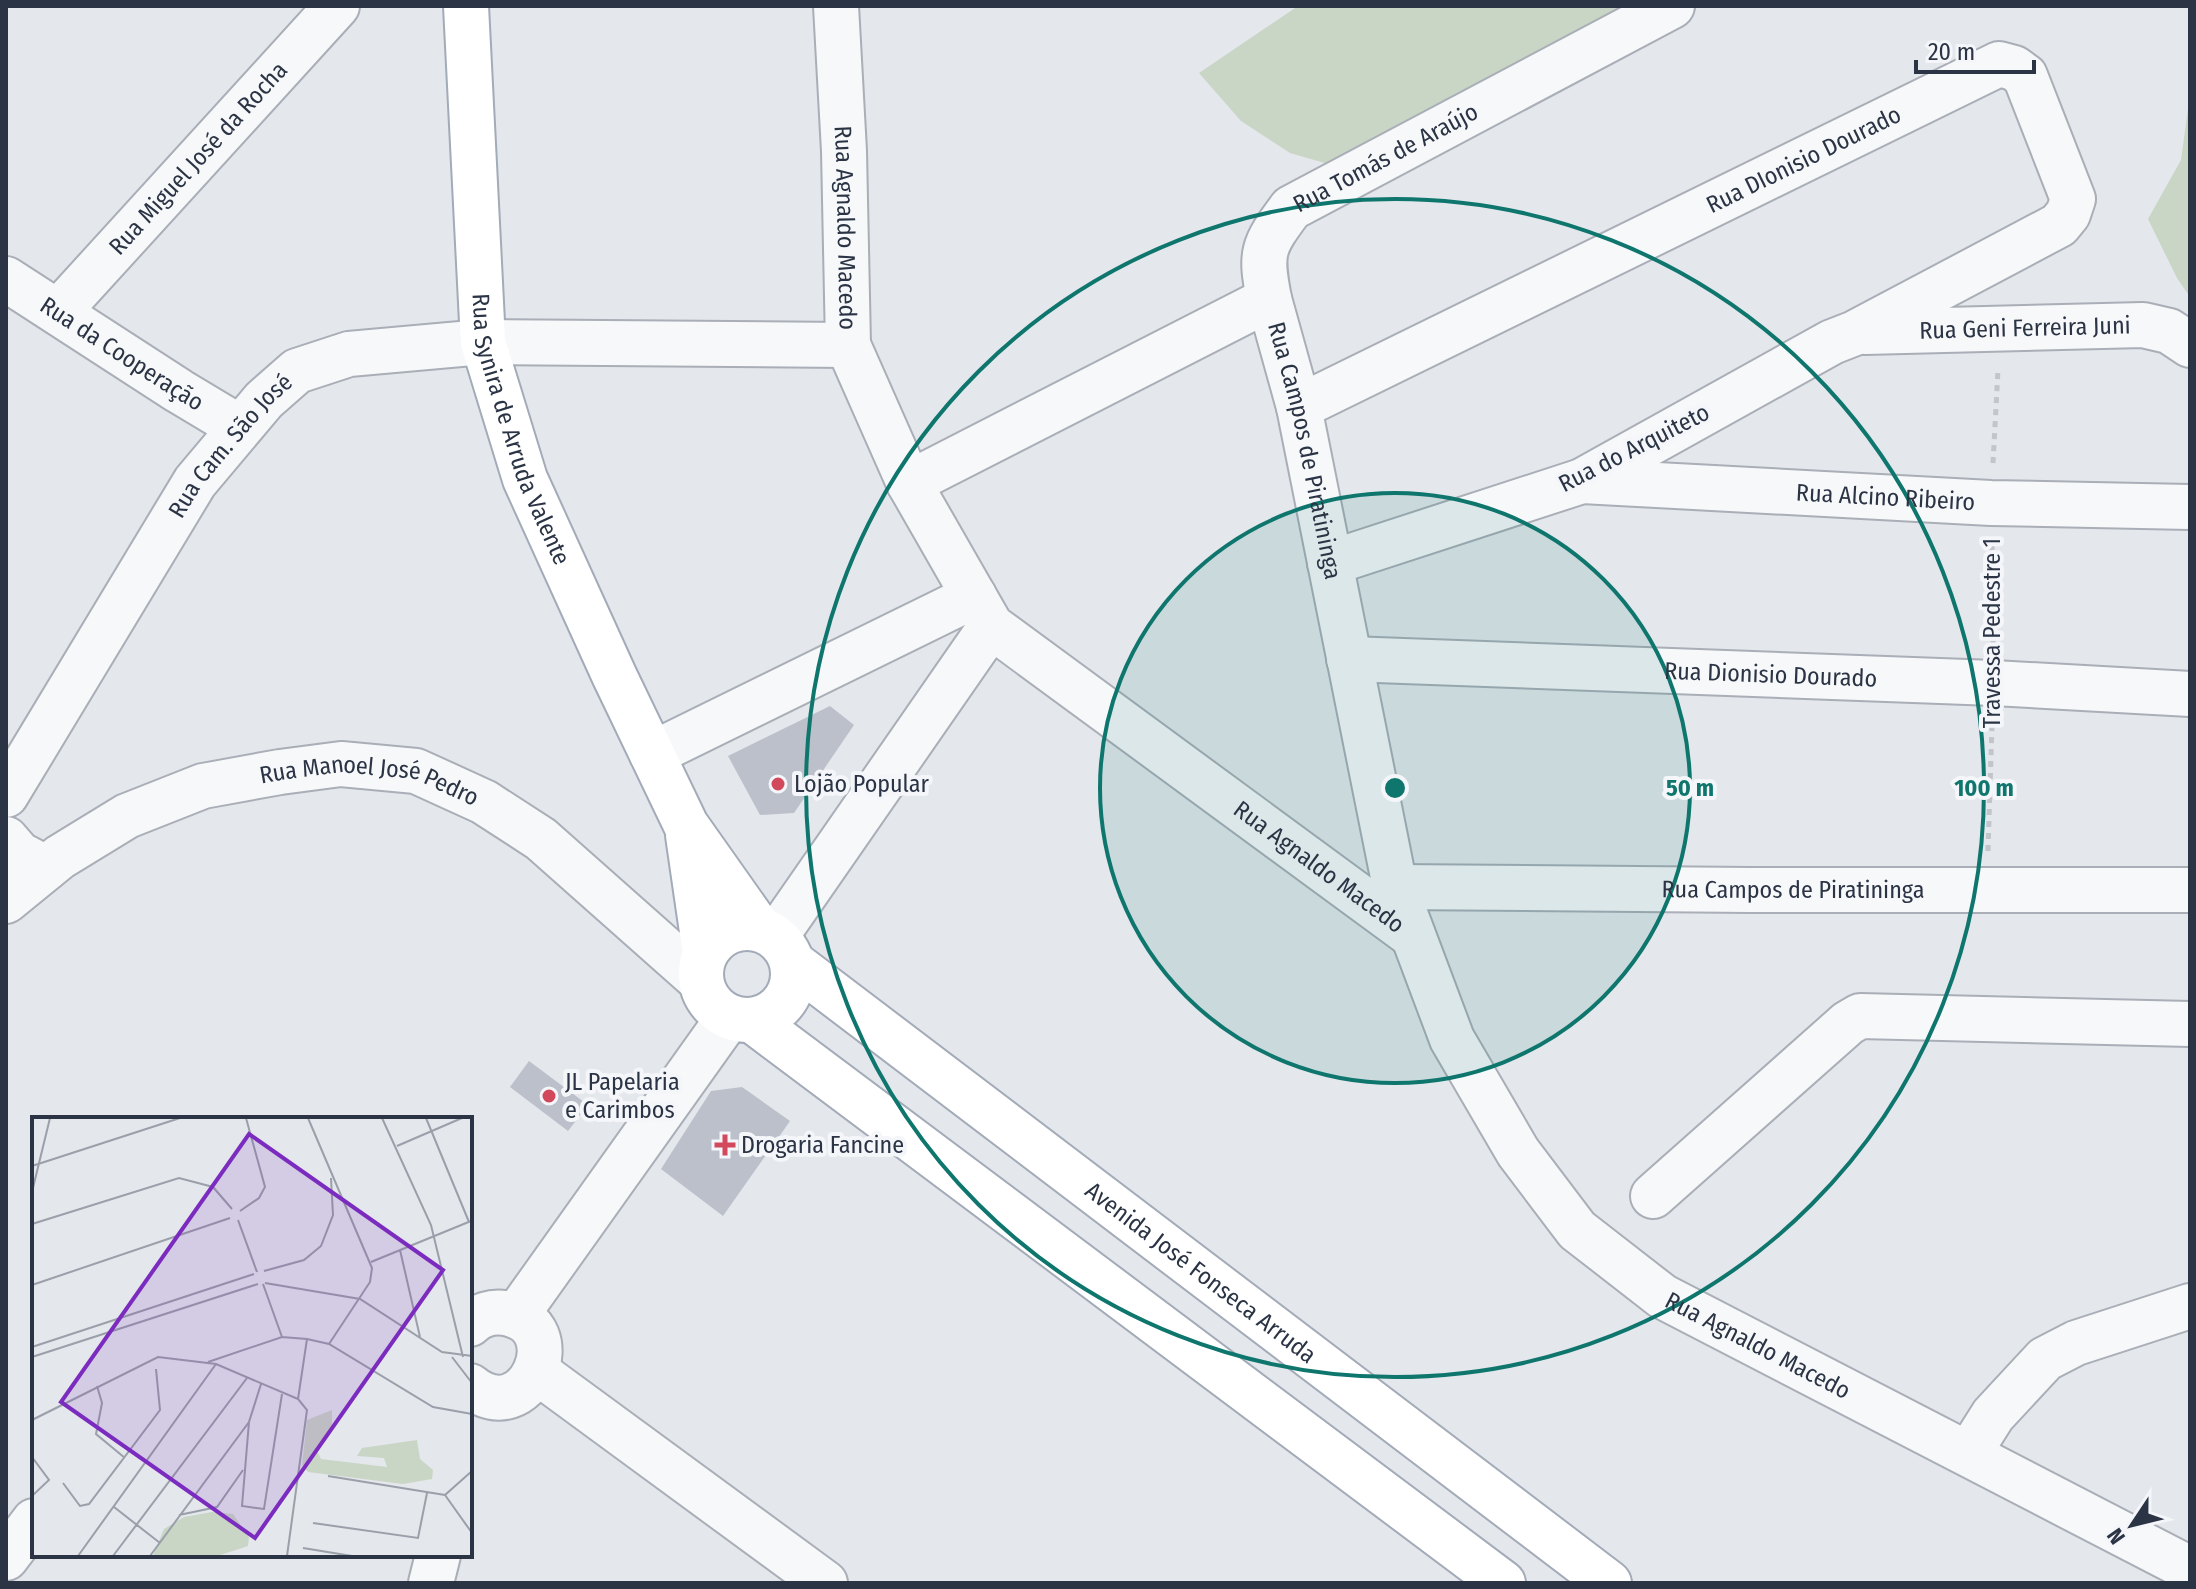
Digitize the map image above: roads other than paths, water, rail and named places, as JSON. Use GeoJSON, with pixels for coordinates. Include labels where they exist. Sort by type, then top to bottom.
{"type":"FeatureCollection","features":[{"type":"Feature","properties":{"kind":"main road","name":"Rua Synira de Arruda Valente"},"geometry":{"type":"LineString","coordinates":[[466,6],[483,342],[525,479],[686,825],[776,942]]}},
{"type":"Feature","properties":{"kind":"main road","name":"Rua Synira de Arruda Valente"},"geometry":{"type":"LineString","coordinates":[[686,825],[702,966]]}},
{"type":"Feature","properties":{"kind":"main road"},"geometry":{"type":"LineString","coordinates":[[741,1019],[772,1014],[786,1001],[793,983],[776,942],[737,927],[718,936],[702,966],[709,1002],[741,1019],[1503,1583]]}},
{"type":"Feature","properties":{"kind":"main road","name":"Avenida José Fonseca Arruda"},"geometry":{"type":"LineString","coordinates":[[776,942],[1609,1583]]}},
{"type":"Feature","properties":{"kind":"street","name":"Rua Miguel José da Rocha"},"geometry":{"type":"LineString","coordinates":[[58,312],[337,6]]}},
{"type":"Feature","properties":{"kind":"street","name":"Rua Agnaldo Macedo"},"geometry":{"type":"LineString","coordinates":[[836,6],[844,151],[848,345],[909,483],[982,611],[1413,936],[1452,1039],[1518,1152],[1577,1230],[1662,1296],[2190,1569]]}},
{"type":"Feature","properties":{"kind":"street","name":"Rua Tomás de Araújo"},"geometry":{"type":"LineString","coordinates":[[1269,299],[1262,262],[1271,234],[1291,208],[1672,6]]}},
{"type":"Feature","properties":{"kind":"street","name":"Rua DIonisio Dourado"},"geometry":{"type":"LineString","coordinates":[[1299,407],[1999,64],[2014,68],[2025,76],[2073,199],[2068,214],[2059,225],[1922,296]]}},
{"type":"Feature","properties":{"kind":"street","name":"Rua da Cooperação"},"geometry":{"type":"LineString","coordinates":[[6,279],[239,427]]}},
{"type":"Feature","properties":{"kind":"street","name":"Rua do Arquiteto"},"geometry":{"type":"LineString","coordinates":[[1330,563],[1582,481],[1832,342],[1855,333],[1922,296]]}},
{"type":"Feature","properties":{"kind":"street","name":"Rua Campos de Piratininga"},"geometry":{"type":"LineString","coordinates":[[1269,299],[1299,407],[1395,887],[1413,936]]}},
{"type":"Feature","properties":{"kind":"street"},"geometry":{"type":"LineString","coordinates":[[909,483],[1269,299]]}},
{"type":"Feature","properties":{"kind":"street","name":"Rua Geni Ferreira Juni"},"geometry":{"type":"LineString","coordinates":[[1855,333],[2143,325],[2169,331],[2190,345]]}},
{"type":"Feature","properties":{"kind":"street","name":"Rua Cam. São José"},"geometry":{"type":"LineString","coordinates":[[6,795],[195,482],[239,427],[297,371],[349,354],[483,342],[848,345]]}},
{"type":"Feature","properties":{"kind":"street","name":"Rua Alcino Ribeiro"},"geometry":{"type":"LineString","coordinates":[[1582,481],[1991,503],[2190,507]]}},
{"type":"Feature","properties":{"kind":"street"},"geometry":{"type":"LineString","coordinates":[[652,754],[982,611]]}},
{"type":"Feature","properties":{"kind":"street"},"geometry":{"type":"LineString","coordinates":[[776,942],[982,611]]}},
{"type":"Feature","properties":{"kind":"street","name":"Rua Dionisio Dourado"},"geometry":{"type":"LineString","coordinates":[[1349,659],[1994,683],[2190,694]]}},
{"type":"Feature","properties":{"kind":"street","name":"Rua Manoel José Pedro"},"geometry":{"type":"LineString","coordinates":[[6,901],[46,868],[127,816],[203,786],[341,764],[416,771],[484,802],[541,839],[702,966]]}},
{"type":"Feature","properties":{"kind":"street"},"geometry":{"type":"LineString","coordinates":[[6,839],[19,854],[46,868]]}},
{"type":"Feature","properties":{"kind":"street","name":"Rua Campos de Piratininga"},"geometry":{"type":"LineString","coordinates":[[1395,887],[2190,890]]}},
{"type":"Feature","properties":{"kind":"street"},"geometry":{"type":"LineString","coordinates":[[1653,1196],[1848,1023],[1860,1016],[2190,1024]]}},
{"type":"Feature","properties":{"kind":"street"},"geometry":{"type":"LineString","coordinates":[[516,1316],[741,1019]]}},
{"type":"Feature","properties":{"kind":"street"},"geometry":{"type":"LineString","coordinates":[[1969,1453],[1993,1415],[2045,1359],[2076,1343],[2190,1306]]}},
{"type":"Feature","properties":{"kind":"street"},"geometry":{"type":"LineString","coordinates":[[472,1323],[488,1313],[516,1316],[527,1323],[540,1347],[540,1361],[528,1385],[505,1397],[472,1400]]}},
{"type":"Feature","properties":{"kind":"street"},"geometry":{"type":"LineString","coordinates":[[536,1371],[825,1583]]}},
{"type":"Feature","properties":{"kind":"street"},"geometry":{"type":"LineString","coordinates":[[6,1558],[32,1524]]}},
{"type":"Feature","properties":{"kind":"street"},"geometry":{"type":"LineString","coordinates":[[431,1583],[438,1557]]}},
{"type":"Feature","properties":{"kind":"place","name":"Lojão Popular"},"geometry":{"type":"Point","coordinates":[778,784]}},
{"type":"Feature","properties":{"kind":"place","name":"JL Papelaria e Carimbos"},"geometry":{"type":"Point","coordinates":[549,1096]}},
{"type":"Feature","properties":{"kind":"place","name":"Drogaria Fancine"},"geometry":{"type":"Point","coordinates":[725,1145]}}]}
